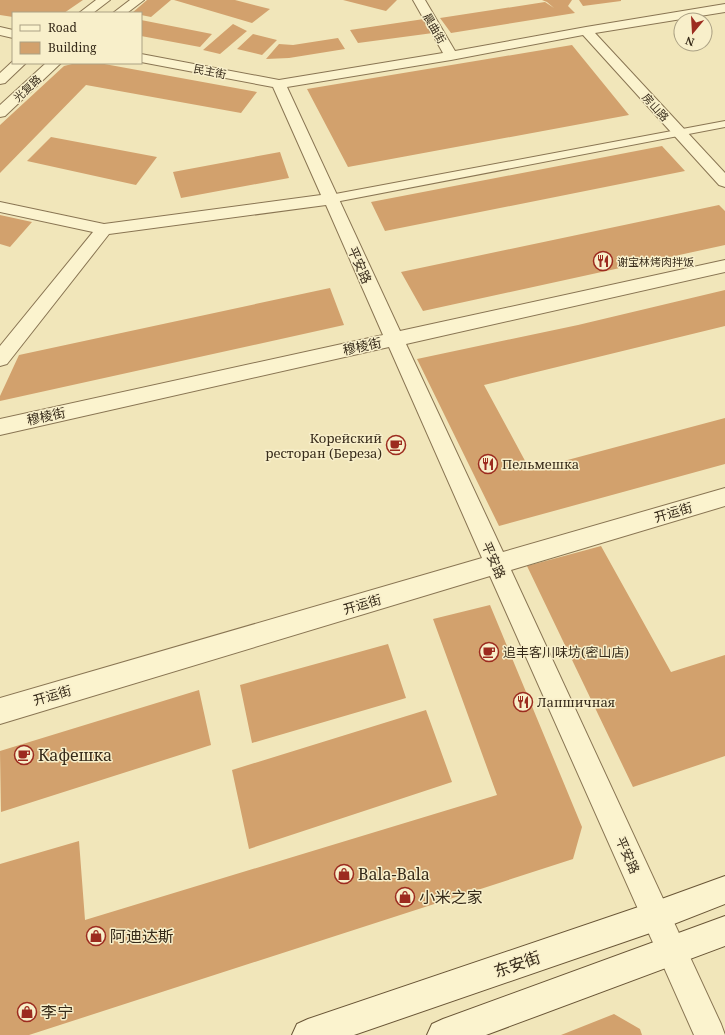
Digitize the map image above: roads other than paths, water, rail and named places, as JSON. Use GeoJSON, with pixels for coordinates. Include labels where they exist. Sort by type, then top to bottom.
{"type":"FeatureCollection","features":[{"type":"Feature","properties":{"kind":"street"},"geometry":{"type":"LineString","coordinates":[[86,12],[104,0]]}},
{"type":"Feature","properties":{"kind":"street"},"geometry":{"type":"LineString","coordinates":[[121,12],[138,0]]}},
{"type":"Feature","properties":{"kind":"street","name":"晨曲街"},"geometry":{"type":"LineString","coordinates":[[419,0],[451,56]]}},
{"type":"Feature","properties":{"kind":"street","name":"民主街"},"geometry":{"type":"LineString","coordinates":[[142,58],[279,84],[451,56],[586,31],[725,8]]}},
{"type":"Feature","properties":{"kind":"street"},"geometry":{"type":"LineString","coordinates":[[0,31],[12,34]]}},
{"type":"Feature","properties":{"kind":"street","name":"房山路"},"geometry":{"type":"LineString","coordinates":[[586,31],[725,182]]}},
{"type":"Feature","properties":{"kind":"street","name":"光复路"},"geometry":{"type":"LineString","coordinates":[[0,80],[18,64]]}},
{"type":"Feature","properties":{"kind":"street","name":"光复路"},"geometry":{"type":"LineString","coordinates":[[0,113],[53,64]]}},
{"type":"Feature","properties":{"kind":"street","name":"平安路"},"geometry":{"type":"LineString","coordinates":[[279,84],[710,1035]]}},
{"type":"Feature","properties":{"kind":"street"},"geometry":{"type":"LineString","coordinates":[[0,207],[104,229],[330,199]]}},
{"type":"Feature","properties":{"kind":"street"},"geometry":{"type":"LineString","coordinates":[[0,359],[104,229]]}},
{"type":"Feature","properties":{"kind":"street","name":"穆棱街"},"geometry":{"type":"LineString","coordinates":[[0,426],[725,266]]}},
{"type":"Feature","properties":{"kind":"street","name":"开运街"},"geometry":{"type":"LineString","coordinates":[[0,711],[725,496]]}},
{"type":"Feature","properties":{"kind":"street","name":"东安街"},"geometry":{"type":"LineString","coordinates":[[308,1035],[656,916],[725,890]]}},
{"type":"Feature","properties":{"kind":"street"},"geometry":{"type":"LineString","coordinates":[[443,1035],[672,952],[725,931]]}},
{"type":"Feature","properties":{"kind":"lane"},"geometry":{"type":"LineString","coordinates":[[330,199],[725,124]]}},
{"type":"Feature","properties":{"kind":"place","name":"谢宝林烤肉拌饭"},"geometry":{"type":"Point","coordinates":[603,261]}},
{"type":"Feature","properties":{"kind":"place","name":"Корейский ресторан (Береза)"},"geometry":{"type":"Point","coordinates":[396,445]}},
{"type":"Feature","properties":{"kind":"place","name":"Пельмешка"},"geometry":{"type":"Point","coordinates":[488,464]}},
{"type":"Feature","properties":{"kind":"place","name":"追丰客川味坊(密山店)"},"geometry":{"type":"Point","coordinates":[489,652]}},
{"type":"Feature","properties":{"kind":"place","name":"Лапшичная"},"geometry":{"type":"Point","coordinates":[523,702]}},
{"type":"Feature","properties":{"kind":"place","name":"Кафешка"},"geometry":{"type":"Point","coordinates":[24,755]}},
{"type":"Feature","properties":{"kind":"place","name":"Bala-Bala"},"geometry":{"type":"Point","coordinates":[344,874]}},
{"type":"Feature","properties":{"kind":"place","name":"小米之家"},"geometry":{"type":"Point","coordinates":[405,897]}},
{"type":"Feature","properties":{"kind":"place","name":"阿迪达斯"},"geometry":{"type":"Point","coordinates":[96,936]}},
{"type":"Feature","properties":{"kind":"place","name":"李宁"},"geometry":{"type":"Point","coordinates":[27,1012]}}]}
